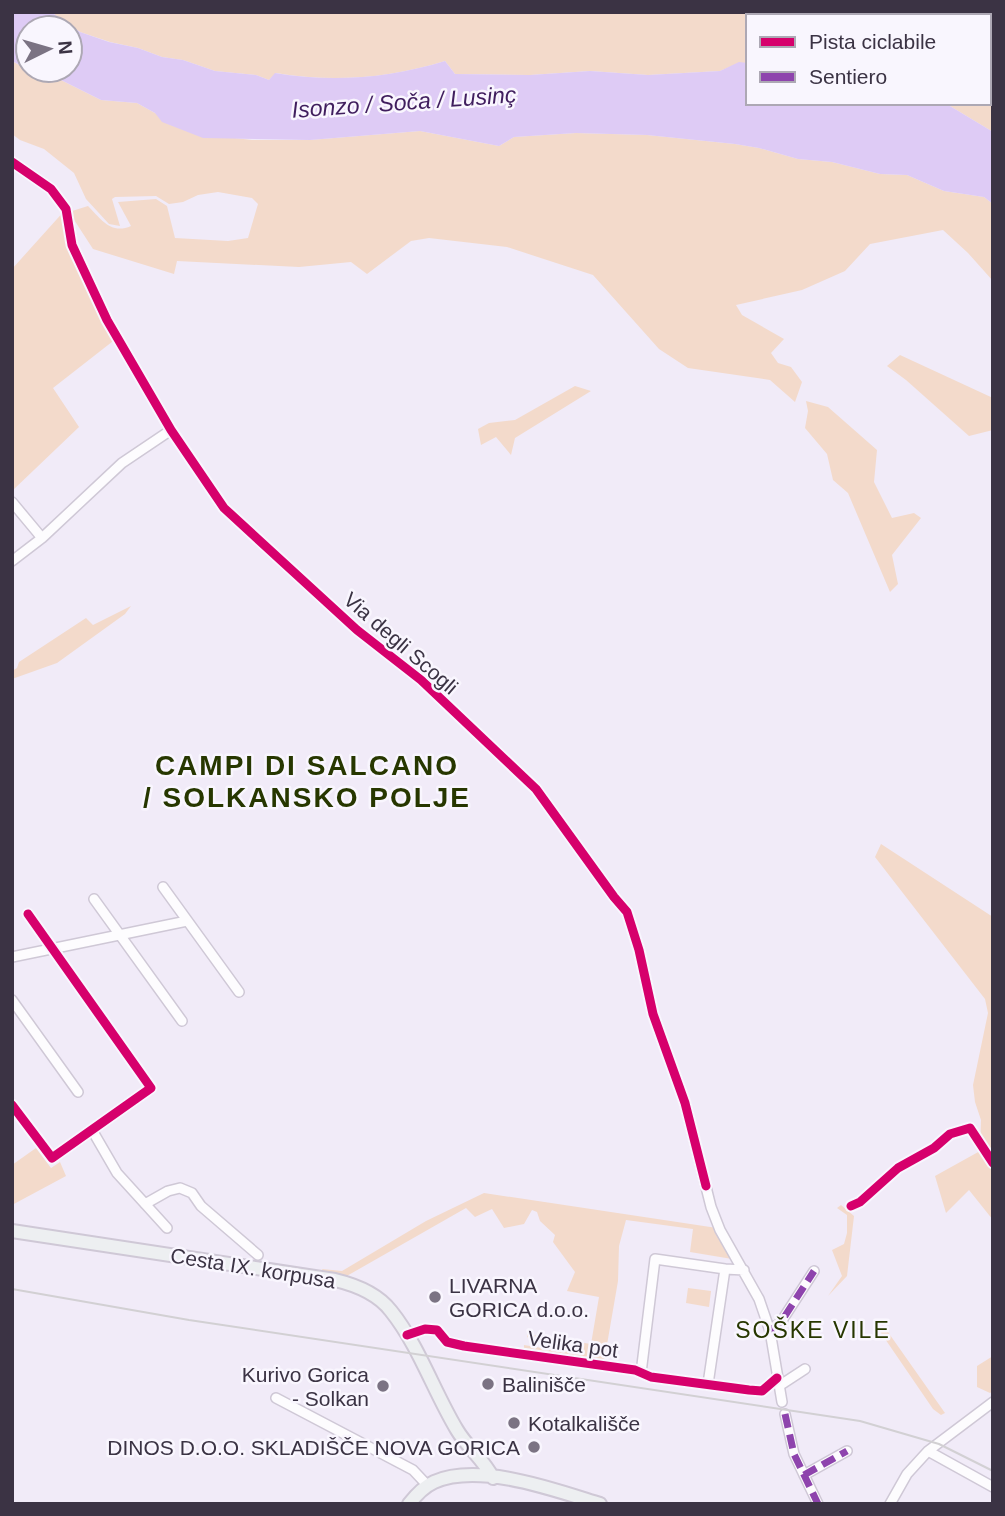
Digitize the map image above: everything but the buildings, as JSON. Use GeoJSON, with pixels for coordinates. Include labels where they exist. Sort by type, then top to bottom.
{"type":"FeatureCollection","features":[{"type":"Feature","properties":{"kind":"main road","name":"Cesta IX. korpusa"},"geometry":{"type":"LineString","coordinates":[[12,1231],[352,1284],[374,1296],[391,1310],[459,1433],[493,1478]]}},
{"type":"Feature","properties":{"kind":"main road"},"geometry":{"type":"LineString","coordinates":[[409,1504],[428,1486],[450,1478],[470,1476],[528,1482],[600,1504]]}},
{"type":"Feature","properties":{"kind":"street","name":"Via degli Scogli"},"geometry":{"type":"LineString","coordinates":[[12,162],[51,189],[66,209],[72,245],[107,320],[171,430],[224,508],[357,630],[421,680],[536,789],[627,912],[639,950],[653,1014],[685,1103],[711,1206],[720,1230],[744,1270]]}},
{"type":"Feature","properties":{"kind":"street"},"geometry":{"type":"LineString","coordinates":[[12,561],[42,538],[122,463],[171,430]]}},
{"type":"Feature","properties":{"kind":"street"},"geometry":{"type":"LineString","coordinates":[[12,502],[42,538]]}},
{"type":"Feature","properties":{"kind":"street"},"geometry":{"type":"LineString","coordinates":[[163,887],[239,992]]}},
{"type":"Feature","properties":{"kind":"street"},"geometry":{"type":"LineString","coordinates":[[94,899],[182,1021]]}},
{"type":"Feature","properties":{"kind":"street"},"geometry":{"type":"LineString","coordinates":[[12,1105],[52,1158],[151,1088],[28,914]]}},
{"type":"Feature","properties":{"kind":"street"},"geometry":{"type":"LineString","coordinates":[[12,957],[187,921]]}},
{"type":"Feature","properties":{"kind":"street"},"geometry":{"type":"LineString","coordinates":[[12,1000],[78,1092]]}},
{"type":"Feature","properties":{"kind":"street"},"geometry":{"type":"LineString","coordinates":[[92,1130],[117,1173],[167,1228]]}},
{"type":"Feature","properties":{"kind":"street"},"geometry":{"type":"LineString","coordinates":[[145,1204],[168,1191],[180,1188],[192,1193],[201,1206],[258,1255]]}},
{"type":"Feature","properties":{"kind":"street","name":"Velika pot"},"geometry":{"type":"LineString","coordinates":[[641,1373],[655,1259],[744,1270]]}},
{"type":"Feature","properties":{"kind":"street"},"geometry":{"type":"LineString","coordinates":[[708,1384],[724,1269]]}},
{"type":"Feature","properties":{"kind":"street"},"geometry":{"type":"LineString","coordinates":[[744,1270],[759,1299],[770,1331],[782,1402]]}},
{"type":"Feature","properties":{"kind":"street"},"geometry":{"type":"LineString","coordinates":[[770,1331],[781,1322],[814,1271]]}},
{"type":"Feature","properties":{"kind":"street","name":"Velika pot"},"geometry":{"type":"LineString","coordinates":[[407,1335],[425,1329],[437,1330],[447,1342],[464,1346],[635,1370],[652,1377],[762,1391],[805,1369]]}},
{"type":"Feature","properties":{"kind":"street"},"geometry":{"type":"LineString","coordinates":[[276,1398],[413,1470],[428,1486]]}},
{"type":"Feature","properties":{"kind":"street"},"geometry":{"type":"LineString","coordinates":[[890,1504],[907,1474],[928,1451],[993,1402]]}},
{"type":"Feature","properties":{"kind":"street"},"geometry":{"type":"LineString","coordinates":[[785,1414],[794,1454],[818,1504]]}},
{"type":"Feature","properties":{"kind":"street"},"geometry":{"type":"LineString","coordinates":[[804,1475],[847,1451]]}},
{"type":"Feature","properties":{"kind":"street"},"geometry":{"type":"LineString","coordinates":[[928,1451],[993,1487]]}},
{"type":"Feature","properties":{"kind":"shaded area"},"geometry":{"type":"Polygon","coordinates":[[[51,12],[984,12],[746,14],[746,63],[720,71],[648,75],[590,71],[530,75],[455,74],[445,61],[382,75],[319,78],[276,73],[269,80],[256,75],[215,71],[84,33],[84,14],[51,12]]]}},
{"type":"Feature","properties":{"kind":"shaded area"},"geometry":{"type":"Polygon","coordinates":[[[991,28],[993,132],[948,105],[991,105],[991,28]]]}},
{"type":"Feature","properties":{"kind":"shaded area"},"geometry":{"type":"Polygon","coordinates":[[[12,61],[14,84],[69,84],[101,100],[137,103],[155,113],[235,138],[252,140],[310,140],[420,131],[499,146],[514,137],[576,133],[647,135],[735,144],[880,174],[907,175],[944,191],[984,197],[993,204],[993,281],[943,230],[870,244],[845,271],[802,290],[736,305],[742,315],[784,339],[771,353],[778,363],[791,367],[802,382],[795,402],[770,380],[688,368],[659,349],[593,275],[507,247],[429,238],[411,241],[367,274],[351,262],[299,267],[177,261],[174,274],[93,249],[69,212],[88,206],[107,224],[124,228],[131,226],[118,202],[156,199],[167,206],[175,238],[228,241],[248,238],[258,204],[252,198],[218,192],[169,204],[156,196],[115,197],[112,199],[120,226],[109,224],[86,199],[74,173],[44,149],[12,134],[12,61]]]}},
{"type":"Feature","properties":{"kind":"shaded area"},"geometry":{"type":"Polygon","coordinates":[[[66,209],[72,245],[117,338],[53,388],[79,427],[12,491],[12,269],[66,209]]]}},
{"type":"Feature","properties":{"kind":"shaded area"},"geometry":{"type":"Polygon","coordinates":[[[900,355],[993,398],[993,430],[969,436],[887,366],[900,355]]]}},
{"type":"Feature","properties":{"kind":"shaded area"},"geometry":{"type":"Polygon","coordinates":[[[575,386],[591,391],[515,438],[511,455],[496,437],[481,445],[478,429],[489,423],[515,420],[575,386]]]}},
{"type":"Feature","properties":{"kind":"shaded area"},"geometry":{"type":"Polygon","coordinates":[[[806,401],[828,407],[877,450],[874,482],[892,518],[914,513],[921,518],[892,555],[898,584],[890,592],[848,493],[833,480],[827,454],[805,428],[808,411],[806,401]]]}},
{"type":"Feature","properties":{"kind":"shaded area"},"geometry":{"type":"Polygon","coordinates":[[[131,606],[125,614],[57,663],[12,679],[12,671],[17,668],[19,662],[86,618],[93,625],[131,606]]]}},
{"type":"Feature","properties":{"kind":"shaded area"},"geometry":{"type":"Polygon","coordinates":[[[881,844],[993,917],[993,1220],[969,1190],[946,1213],[935,1176],[980,1151],[981,1120],[973,1085],[988,1013],[985,999],[875,857],[881,844]]]}},
{"type":"Feature","properties":{"kind":"shaded area"},"geometry":{"type":"Polygon","coordinates":[[[36,1148],[51,1168],[60,1162],[66,1176],[12,1205],[12,1165],[36,1148]]]}},
{"type":"Feature","properties":{"kind":"shaded area"},"geometry":{"type":"Polygon","coordinates":[[[484,1193],[717,1228],[732,1259],[690,1252],[693,1229],[626,1220],[619,1246],[618,1281],[604,1362],[524,1351],[524,1345],[542,1348],[542,1344],[527,1337],[527,1334],[591,1344],[599,1297],[567,1291],[575,1272],[553,1242],[555,1235],[540,1221],[537,1212],[532,1210],[524,1224],[504,1228],[492,1209],[475,1217],[466,1208],[345,1277],[324,1273],[322,1269],[342,1271],[426,1221],[484,1193]]]}},
{"type":"Feature","properties":{"kind":"shaded area"},"geometry":{"type":"Polygon","coordinates":[[[841,1205],[854,1216],[847,1276],[828,1296],[842,1276],[832,1250],[844,1244],[847,1233],[847,1215],[837,1208],[841,1205]]]}},
{"type":"Feature","properties":{"kind":"shaded area"},"geometry":{"type":"Polygon","coordinates":[[[688,1288],[711,1291],[709,1307],[686,1303],[688,1288]]]}},
{"type":"Feature","properties":{"kind":"shaded area"},"geometry":{"type":"Polygon","coordinates":[[[883,1325],[945,1413],[941,1415],[933,1409],[881,1333],[879,1327],[883,1325]]]}},
{"type":"Feature","properties":{"kind":"shaded area"},"geometry":{"type":"Polygon","coordinates":[[[993,1356],[993,1391],[990,1393],[977,1387],[977,1366],[993,1356]]]}},
{"type":"Feature","properties":{"kind":"water"},"geometry":{"type":"Polygon","coordinates":[[[12,12],[54,14],[14,14],[14,62],[12,12]]]}},
{"type":"Feature","properties":{"kind":"water","name":"Isonzo / Soča / Lusinç"},"geometry":{"type":"Polygon","coordinates":[[[84,33],[215,71],[256,75],[269,80],[275,73],[318,78],[382,75],[445,61],[455,74],[530,75],[590,71],[648,75],[720,71],[739,62],[746,63],[746,105],[948,105],[993,132],[993,204],[984,197],[944,191],[907,175],[880,174],[735,144],[647,135],[576,133],[514,137],[499,146],[420,131],[310,140],[203,138],[162,122],[155,113],[137,103],[101,100],[69,84],[84,84],[84,33]]]}},
{"type":"Feature","properties":{"kind":"waterway"},"geometry":{"type":"LineString","coordinates":[[991,38],[993,42]]}},
{"type":"Feature","properties":{"kind":"railway"},"geometry":{"type":"LineString","coordinates":[[12,1289],[189,1320],[860,1421],[939,1444],[993,1471]]}},
{"type":"Feature","properties":{"kind":"marked path"},"geometry":{"type":"LineString","coordinates":[[770,1331],[781,1322],[814,1271]]}},
{"type":"Feature","properties":{"kind":"marked path"},"geometry":{"type":"LineString","coordinates":[[785,1414],[794,1454],[818,1504]]}},
{"type":"Feature","properties":{"kind":"marked path"},"geometry":{"type":"LineString","coordinates":[[804,1475],[847,1451]]}},
{"type":"Feature","properties":{"kind":"cycle path"},"geometry":{"type":"LineString","coordinates":[[12,162],[51,189],[66,209],[72,245],[107,320],[171,430],[224,508],[357,630],[421,680],[536,789],[627,912],[639,950],[653,1014],[685,1103],[706,1186]]}},
{"type":"Feature","properties":{"kind":"cycle path"},"geometry":{"type":"LineString","coordinates":[[12,1105],[52,1158],[151,1088],[28,914]]}},
{"type":"Feature","properties":{"kind":"cycle path"},"geometry":{"type":"LineString","coordinates":[[851,1206],[860,1202],[898,1168],[934,1148],[950,1134],[970,1128],[993,1163]]}},
{"type":"Feature","properties":{"kind":"cycle path"},"geometry":{"type":"LineString","coordinates":[[407,1335],[425,1329],[437,1330],[447,1342],[464,1346],[635,1370],[651,1377],[749,1390],[762,1391],[777,1378]]}},
{"type":"Feature","properties":{"kind":"place","name":"LIVARNA GORICA d.o.o."},"geometry":{"type":"Point","coordinates":[435,1297]}},
{"type":"Feature","properties":{"kind":"place","name":"Balinišče"},"geometry":{"type":"Point","coordinates":[488,1384]}},
{"type":"Feature","properties":{"kind":"place","name":"Kurivo Gorica - Solkan"},"geometry":{"type":"Point","coordinates":[383,1386]}},
{"type":"Feature","properties":{"kind":"place","name":"Kotalkališče"},"geometry":{"type":"Point","coordinates":[514,1423]}},
{"type":"Feature","properties":{"kind":"place","name":"DINOS D.O.O. SKLADIŠČE NOVA GORICA"},"geometry":{"type":"Point","coordinates":[534,1447]}},
{"type":"Feature","properties":{"kind":"district","name":"CAMPI DI SALCANO / SOLKANSKO POLJE"},"geometry":{"type":"Point","coordinates":[307,781]}},
{"type":"Feature","properties":{"kind":"district","name":"SOŠKE VILE"},"geometry":{"type":"Point","coordinates":[813,1330]}}]}
